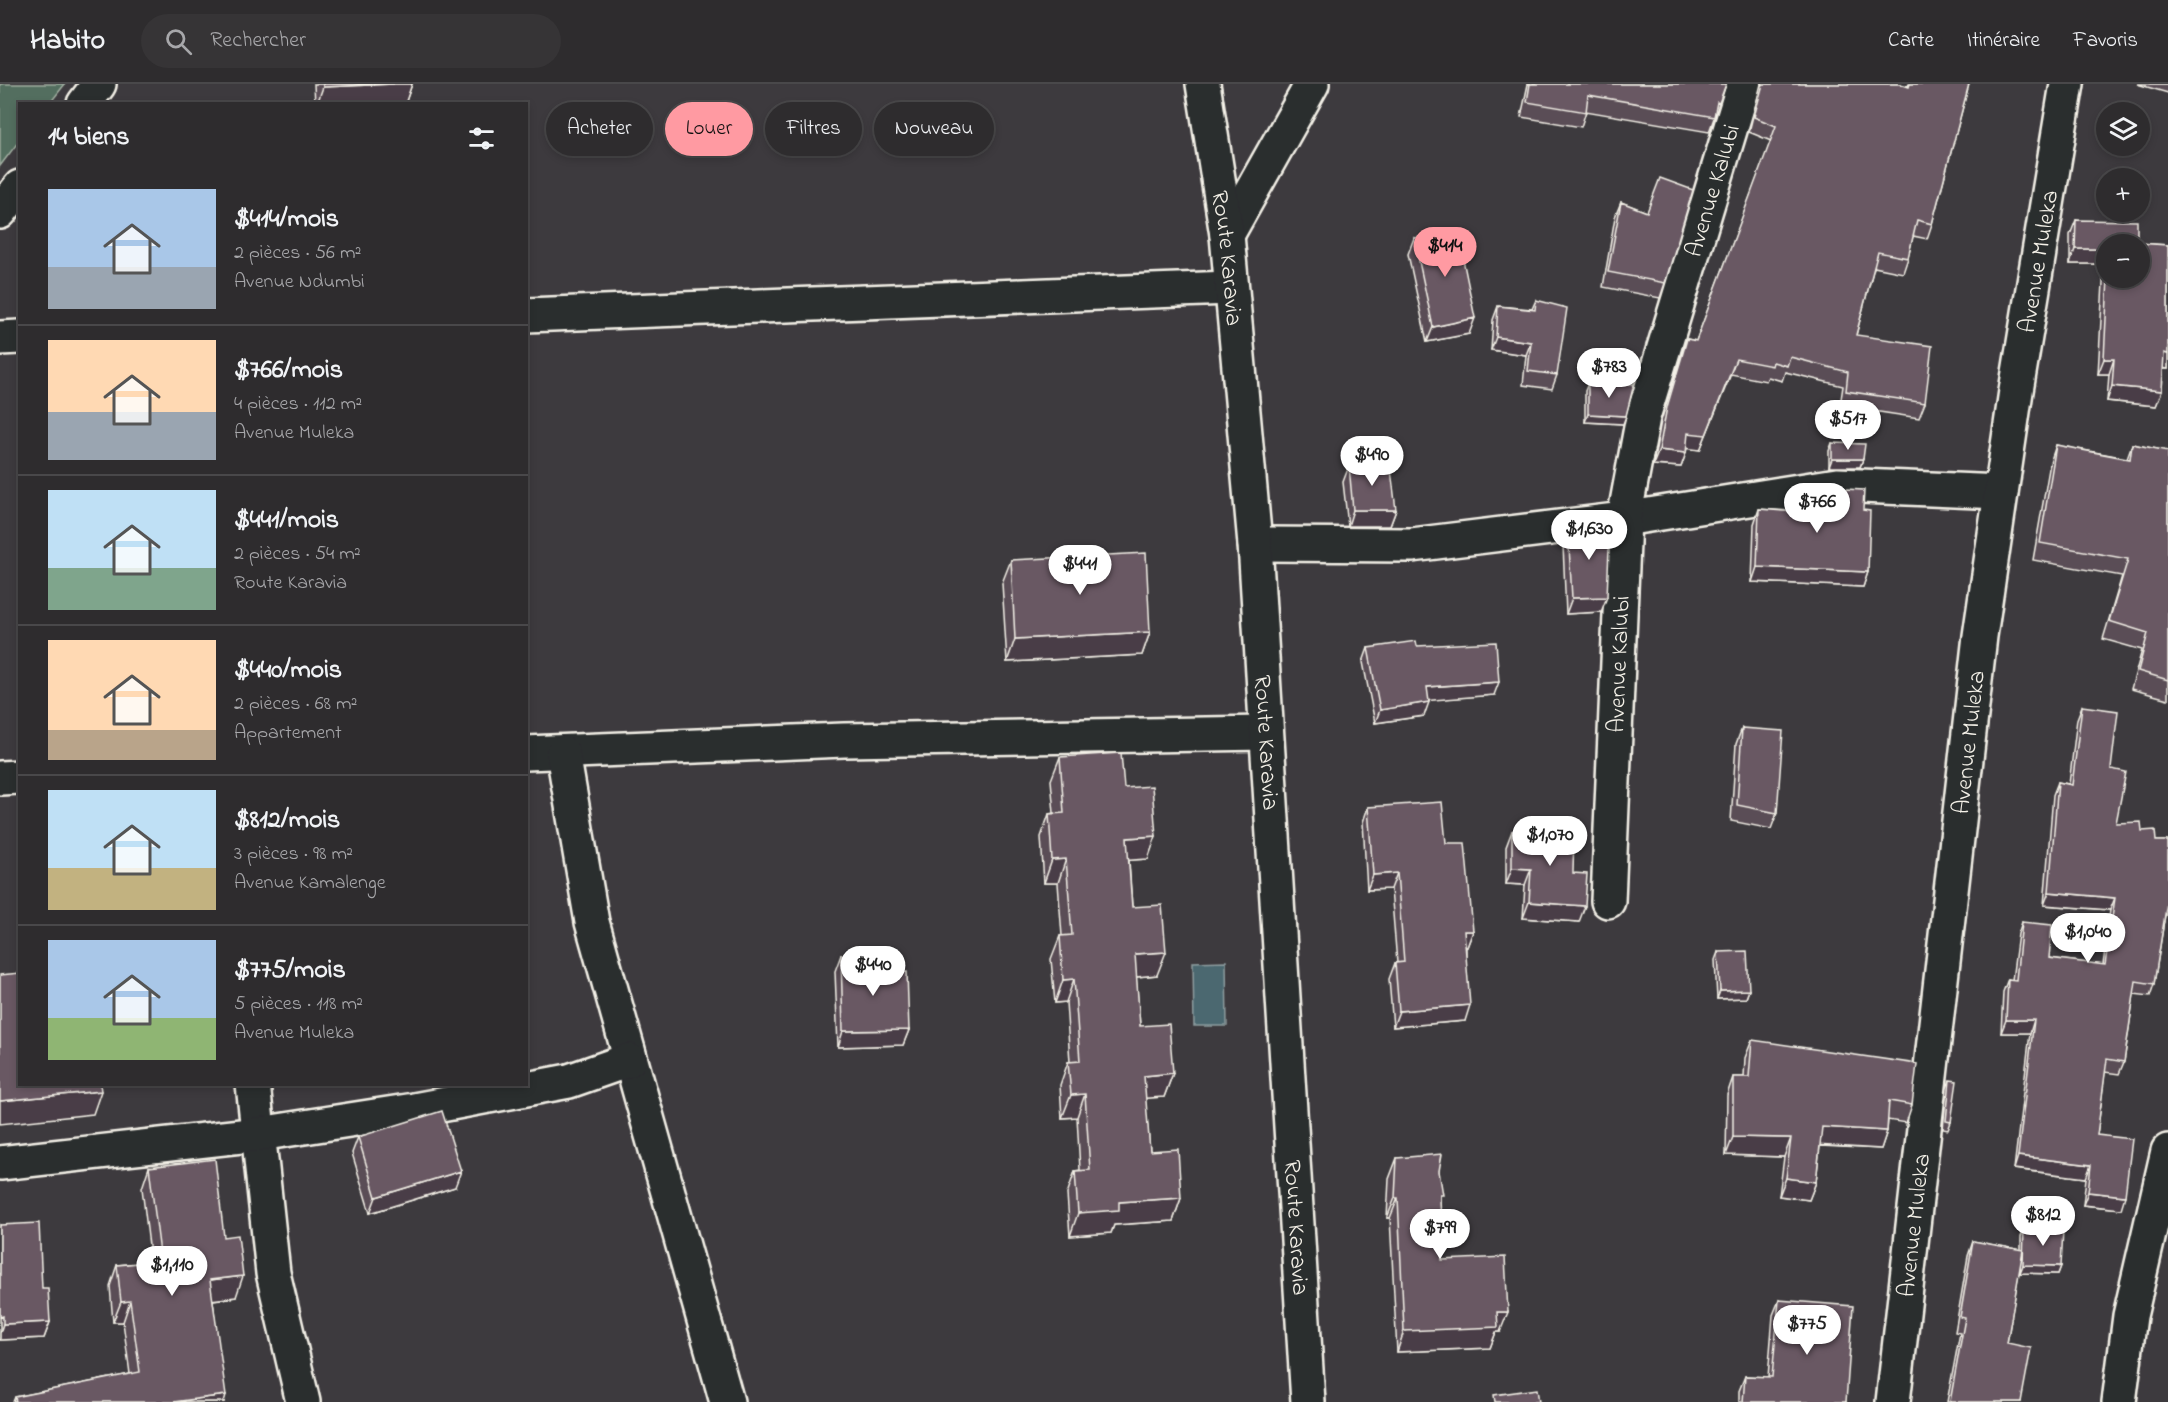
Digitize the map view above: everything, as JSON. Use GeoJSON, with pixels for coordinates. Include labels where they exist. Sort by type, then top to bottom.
{"type":"FeatureCollection","features":[{"type":"Feature","properties":{"kind":"street"},"geometry":{"type":"LineString","coordinates":[[86,102],[99,84]]}},
{"type":"Feature","properties":{"kind":"street","name":"Route Karavia"},"geometry":{"type":"LineString","coordinates":[[1203,84],[1227,236],[1255,544],[1308,1402]]}},
{"type":"Feature","properties":{"kind":"street"},"geometry":{"type":"LineString","coordinates":[[1227,236],[1312,84]]}},
{"type":"Feature","properties":{"kind":"street","name":"Avenue Kalubi"},"geometry":{"type":"LineString","coordinates":[[1608,901],[1624,519],[1643,417],[1744,84]]}},
{"type":"Feature","properties":{"kind":"street","name":"Avenue Muleka"},"geometry":{"type":"LineString","coordinates":[[1893,1402],[1953,856],[2001,492],[2067,84]]}},
{"type":"Feature","properties":{"kind":"street"},"geometry":{"type":"LineString","coordinates":[[0,212],[18,190]]}},
{"type":"Feature","properties":{"kind":"street"},"geometry":{"type":"LineString","coordinates":[[528,315],[1230,288]]}},
{"type":"Feature","properties":{"kind":"street"},"geometry":{"type":"LineString","coordinates":[[0,338],[18,337]]}},
{"type":"Feature","properties":{"kind":"street"},"geometry":{"type":"LineString","coordinates":[[1255,544],[1412,545],[1624,519],[1837,485],[2001,492]]}},
{"type":"Feature","properties":{"kind":"street"},"geometry":{"type":"LineString","coordinates":[[528,753],[844,740],[1266,733]]}},
{"type":"Feature","properties":{"kind":"street"},"geometry":{"type":"LineString","coordinates":[[563,753],[592,922],[727,1402]]}},
{"type":"Feature","properties":{"kind":"street"},"geometry":{"type":"LineString","coordinates":[[0,778],[18,777]]}},
{"type":"Feature","properties":{"kind":"street"},"geometry":{"type":"LineString","coordinates":[[0,1163],[259,1134],[414,1110],[568,1081],[629,1060]]}},
{"type":"Feature","properties":{"kind":"street"},"geometry":{"type":"LineString","coordinates":[[253,1086],[273,1273],[303,1402]]}},
{"type":"Feature","properties":{"kind":"street"},"geometry":{"type":"LineString","coordinates":[[2119,1402],[2130,1316],[2168,1151]]}},
{"type":"Feature","properties":{"kind":"green space"},"geometry":{"type":"Polygon","coordinates":[[[0,84],[65,84],[51,102],[18,102],[18,142],[0,166],[0,84]]]}},
{"type":"Feature","properties":{"kind":"water"},"geometry":{"type":"Polygon","coordinates":[[[1226,961],[1227,1026],[1194,1026],[1193,962],[1226,961]]]}},
{"type":"Feature","properties":{"kind":"building"},"geometry":{"type":"Polygon","coordinates":[[[323,84],[394,84],[323,87],[323,84]]]}},
{"type":"Feature","properties":{"kind":"building"},"geometry":{"type":"Polygon","coordinates":[[[1530,84],[1726,84],[1719,103],[1717,102],[1714,117],[1588,95],[1586,112],[1527,102],[1530,84]]]}},
{"type":"Feature","properties":{"kind":"building"},"geometry":{"type":"Polygon","coordinates":[[[1763,84],[1900,84],[1909,87],[1910,84],[1969,84],[1932,224],[1917,220],[1908,258],[1878,252],[1856,335],[1932,346],[1925,403],[1846,391],[1848,372],[1790,357],[1787,366],[1773,362],[1772,366],[1736,359],[1706,435],[1688,433],[1686,453],[1659,450],[1667,407],[1687,339],[1696,341],[1776,126],[1754,117],[1763,84]]]}},
{"type":"Feature","properties":{"kind":"building"},"geometry":{"type":"Polygon","coordinates":[[[1660,178],[1693,190],[1665,283],[1608,272],[1621,202],[1647,212],[1660,178]]]}},
{"type":"Feature","properties":{"kind":"building"},"geometry":{"type":"Polygon","coordinates":[[[2076,220],[2137,222],[2137,234],[2096,234],[2096,249],[2075,249],[2076,220]]]}},
{"type":"Feature","properties":{"kind":"building"},"geometry":{"type":"Polygon","coordinates":[[[1457,230],[1475,318],[1433,327],[1414,238],[1457,230]]]}},
{"type":"Feature","properties":{"kind":"building"},"geometry":{"type":"Polygon","coordinates":[[[2150,244],[2168,245],[2168,354],[2164,353],[2162,391],[2112,386],[2114,359],[2104,359],[2108,288],[2150,288],[2150,244]]]}},
{"type":"Feature","properties":{"kind":"building"},"geometry":{"type":"Polygon","coordinates":[[[1536,300],[1567,308],[1557,375],[1528,371],[1531,342],[1496,337],[1498,306],[1535,310],[1536,300]]]}},
{"type":"Feature","properties":{"kind":"building"},"geometry":{"type":"Polygon","coordinates":[[[1588,383],[1634,384],[1626,416],[1588,414],[1588,383]]]}},
{"type":"Feature","properties":{"kind":"building"},"geometry":{"type":"Polygon","coordinates":[[[1832,443],[1865,444],[1863,459],[1832,459],[1832,443]]]}},
{"type":"Feature","properties":{"kind":"building"},"geometry":{"type":"Polygon","coordinates":[[[2132,444],[2168,451],[2168,680],[2138,671],[2148,633],[2109,621],[2128,559],[2040,543],[2056,445],[2130,459],[2132,444]]]}},
{"type":"Feature","properties":{"kind":"building"},"geometry":{"type":"Polygon","coordinates":[[[1390,462],[1396,510],[1353,510],[1349,466],[1390,462]]]}},
{"type":"Feature","properties":{"kind":"building"},"geometry":{"type":"Polygon","coordinates":[[[1834,490],[1864,490],[1863,510],[1870,511],[1868,572],[1757,567],[1759,509],[1795,512],[1798,496],[1834,494],[1834,490]]]}},
{"type":"Feature","properties":{"kind":"building"},"geometry":{"type":"Polygon","coordinates":[[[1610,524],[1607,597],[1572,598],[1568,530],[1610,524]]]}},
{"type":"Feature","properties":{"kind":"building"},"geometry":{"type":"Polygon","coordinates":[[[1146,553],[1150,632],[1015,639],[1011,560],[1146,553]]]}},
{"type":"Feature","properties":{"kind":"building"},"geometry":{"type":"Polygon","coordinates":[[[1416,641],[1417,646],[1496,642],[1499,682],[1427,687],[1429,702],[1380,710],[1368,648],[1416,641]]]}},
{"type":"Feature","properties":{"kind":"building"},"geometry":{"type":"Polygon","coordinates":[[[2082,706],[2118,711],[2111,769],[2126,772],[2116,823],[2141,822],[2142,831],[2155,830],[2156,841],[2168,841],[2168,902],[2154,984],[2136,981],[2124,1062],[2107,1059],[2097,1135],[2132,1139],[2125,1196],[2088,1192],[2091,1165],[2018,1156],[2034,1020],[2006,1020],[2008,979],[2016,980],[2022,922],[2052,925],[2049,958],[2105,965],[2115,898],[2049,892],[2058,782],[2072,785],[2082,706]]]}},
{"type":"Feature","properties":{"kind":"building"},"geometry":{"type":"Polygon","coordinates":[[[1742,728],[1783,731],[1777,813],[1737,805],[1742,728]]]}},
{"type":"Feature","properties":{"kind":"building"},"geometry":{"type":"Polygon","coordinates":[[[1121,753],[1124,788],[1152,786],[1156,836],[1127,838],[1132,907],[1162,905],[1166,952],[1135,954],[1140,1026],[1169,1024],[1173,1073],[1144,1076],[1150,1151],[1178,1149],[1181,1198],[1119,1202],[1119,1210],[1078,1213],[1075,1171],[1090,1170],[1085,1094],[1071,1095],[1068,1062],[1080,1061],[1074,979],[1063,980],[1060,936],[1072,935],[1066,859],[1052,860],[1049,814],[1064,813],[1060,757],[1121,753]]]}},
{"type":"Feature","properties":{"kind":"building"},"geometry":{"type":"Polygon","coordinates":[[[1442,802],[1446,843],[1465,843],[1473,931],[1464,931],[1470,1005],[1399,1011],[1395,963],[1404,962],[1397,873],[1373,875],[1368,807],[1442,802]]]}},
{"type":"Feature","properties":{"kind":"building"},"geometry":{"type":"Polygon","coordinates":[[[1512,831],[1574,832],[1573,873],[1587,874],[1585,906],[1529,902],[1531,869],[1512,868],[1512,831]]]}},
{"type":"Feature","properties":{"kind":"building"},"geometry":{"type":"Polygon","coordinates":[[[1747,951],[1749,990],[1720,991],[1718,952],[1747,951]]]}},
{"type":"Feature","properties":{"kind":"building"},"geometry":{"type":"Polygon","coordinates":[[[871,954],[872,973],[907,972],[909,1030],[843,1031],[841,955],[871,954]]]}},
{"type":"Feature","properties":{"kind":"building"},"geometry":{"type":"Polygon","coordinates":[[[18,973],[18,1086],[100,1086],[101,1091],[0,1101],[0,975],[18,973]]]}},
{"type":"Feature","properties":{"kind":"building"},"geometry":{"type":"Polygon","coordinates":[[[1752,1040],[1917,1064],[1912,1105],[1889,1101],[1887,1131],[1822,1127],[1816,1182],[1786,1178],[1791,1138],[1733,1137],[1733,1077],[1749,1077],[1752,1040]]]}},
{"type":"Feature","properties":{"kind":"building"},"geometry":{"type":"Polygon","coordinates":[[[1950,1080],[1957,1081],[1951,1122],[1946,1121],[1950,1080]]]}},
{"type":"Feature","properties":{"kind":"building"},"geometry":{"type":"Polygon","coordinates":[[[442,1111],[461,1171],[376,1197],[358,1137],[442,1111]]]}},
{"type":"Feature","properties":{"kind":"building"},"geometry":{"type":"Polygon","coordinates":[[[1442,1154],[1439,1171],[1443,1195],[1440,1195],[1442,1260],[1505,1257],[1508,1312],[1497,1312],[1498,1327],[1404,1331],[1398,1198],[1395,1198],[1397,1158],[1442,1154]]]}},
{"type":"Feature","properties":{"kind":"building"},"geometry":{"type":"Polygon","coordinates":[[[215,1159],[224,1237],[238,1235],[243,1276],[210,1280],[226,1395],[173,1402],[16,1402],[15,1397],[140,1372],[130,1301],[121,1302],[117,1265],[161,1261],[149,1167],[215,1159]]]}},
{"type":"Feature","properties":{"kind":"building"},"geometry":{"type":"Polygon","coordinates":[[[39,1223],[42,1288],[48,1288],[50,1322],[3,1324],[3,1316],[0,1317],[0,1225],[39,1223]]]}},
{"type":"Feature","properties":{"kind":"building"},"geometry":{"type":"Polygon","coordinates":[[[2024,1229],[2063,1230],[2061,1266],[2023,1265],[2024,1229]]]}},
{"type":"Feature","properties":{"kind":"building"},"geometry":{"type":"Polygon","coordinates":[[[1973,1241],[2023,1250],[2007,1343],[2031,1348],[2021,1402],[1950,1402],[1965,1318],[1960,1317],[1973,1241]]]}},
{"type":"Feature","properties":{"kind":"building"},"geometry":{"type":"Polygon","coordinates":[[[1779,1300],[1853,1306],[1846,1402],[1743,1402],[1745,1376],[1772,1377],[1779,1300]]]}},
{"type":"Feature","properties":{"kind":"building"},"geometry":{"type":"Polygon","coordinates":[[[1537,1389],[1539,1402],[1495,1402],[1494,1395],[1537,1389]]]}}]}
